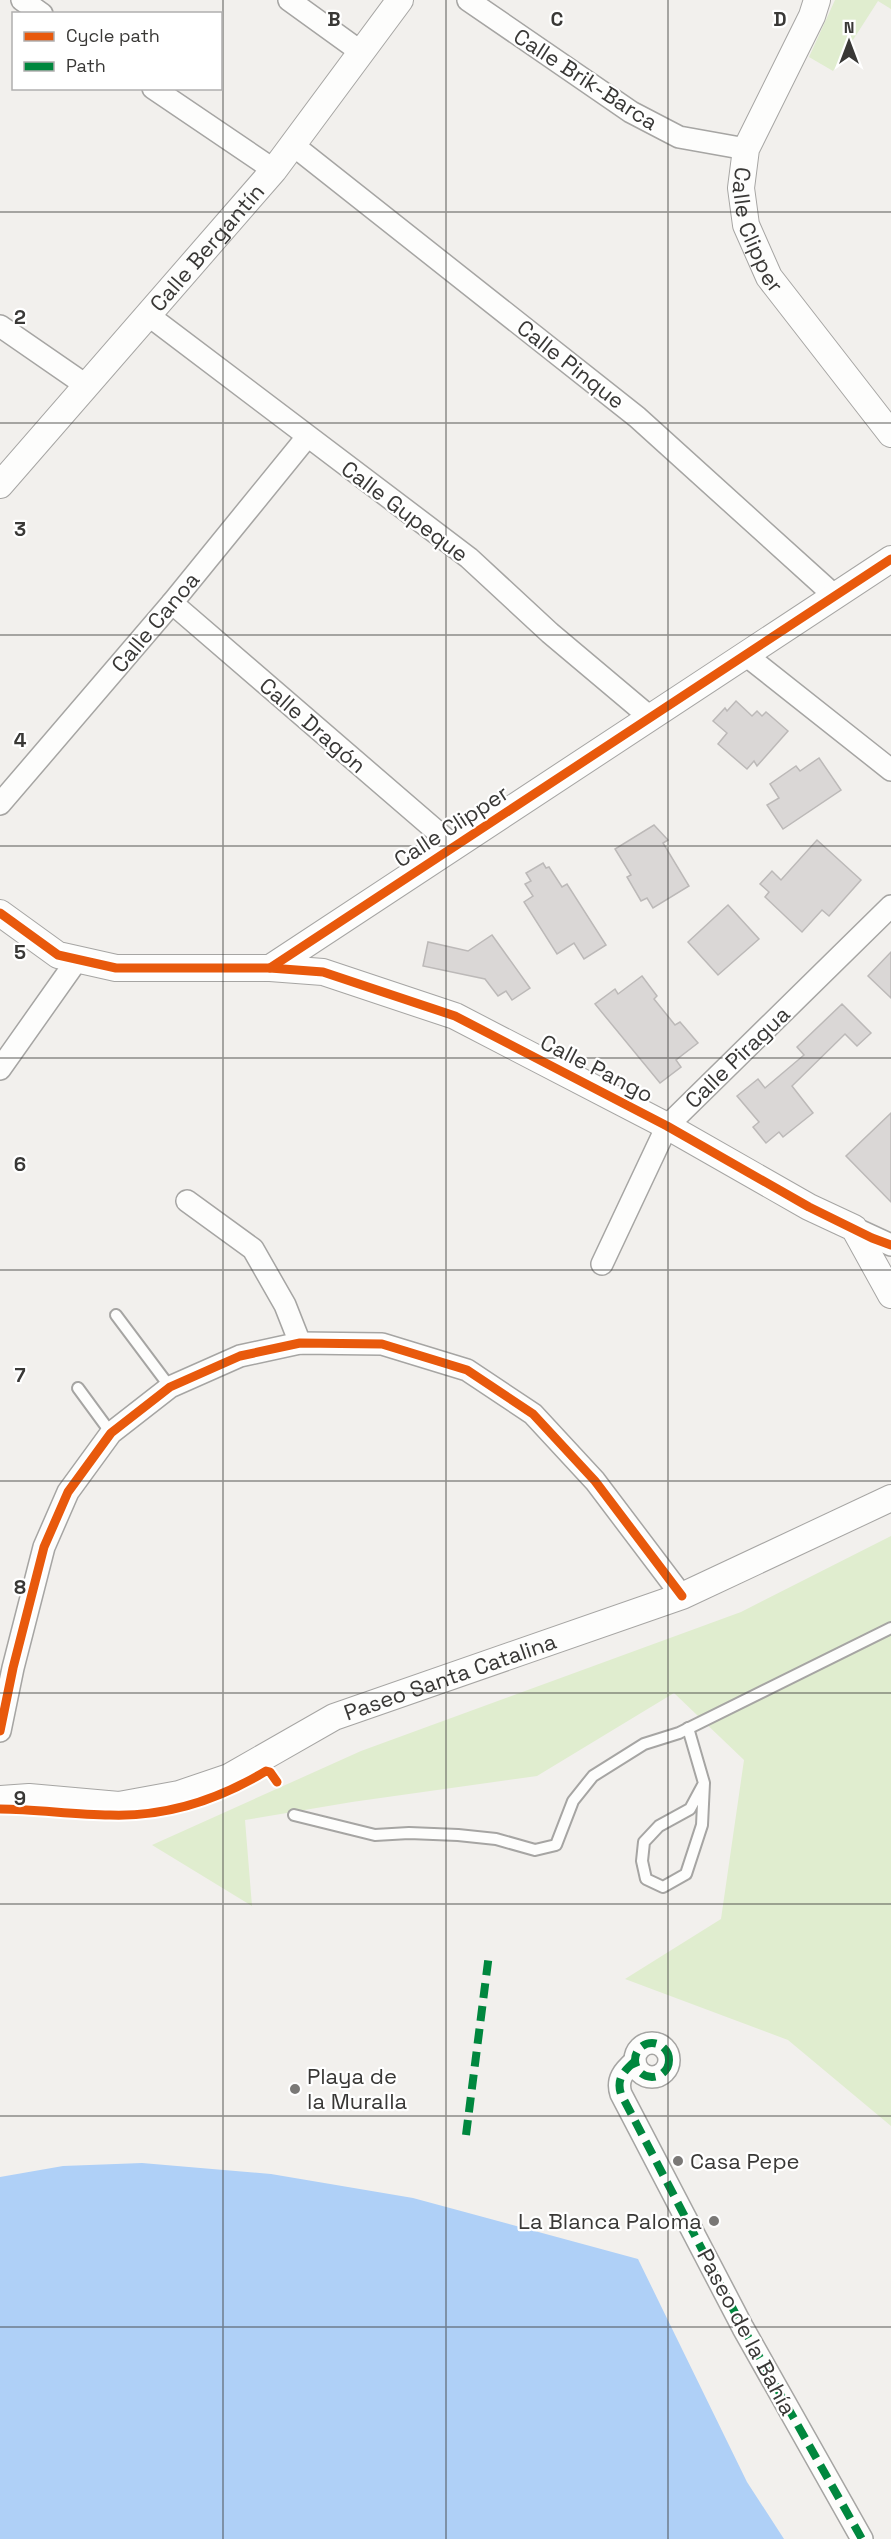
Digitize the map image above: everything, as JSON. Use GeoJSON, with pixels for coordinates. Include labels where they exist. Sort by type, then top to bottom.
{"type":"FeatureCollection","features":[{"type":"Feature","properties":{"kind":"street"},"geometry":{"type":"LineString","coordinates":[[22,0],[39,12]]}},
{"type":"Feature","properties":{"kind":"street"},"geometry":{"type":"LineString","coordinates":[[289,0],[361,52]]}},
{"type":"Feature","properties":{"kind":"street","name":"Calle Bergantín"},"geometry":{"type":"LineString","coordinates":[[0,485],[294,146],[400,0]]}},
{"type":"Feature","properties":{"kind":"street","name":"Calle Brik-Barca"},"geometry":{"type":"LineString","coordinates":[[468,0],[631,112],[679,137],[746,149]]}},
{"type":"Feature","properties":{"kind":"street","name":"Calle Clipper"},"geometry":{"type":"LineString","coordinates":[[817,0],[812,16],[746,149],[741,188],[746,225],[769,277],[891,434]]}},
{"type":"Feature","properties":{"kind":"street"},"geometry":{"type":"LineString","coordinates":[[156,90],[274,170]]}},
{"type":"Feature","properties":{"kind":"street","name":"Calle Pinque"},"geometry":{"type":"LineString","coordinates":[[294,146],[637,417],[836,597]]}},
{"type":"Feature","properties":{"kind":"street","name":"Calle Gupeque"},"geometry":{"type":"LineString","coordinates":[[148,315],[469,558],[550,633],[651,718]]}},
{"type":"Feature","properties":{"kind":"street"},"geometry":{"type":"LineString","coordinates":[[0,326],[87,386]]}},
{"type":"Feature","properties":{"kind":"street","name":"Calle Canoa"},"geometry":{"type":"LineString","coordinates":[[0,804],[172,603],[307,437]]}},
{"type":"Feature","properties":{"kind":"street","name":"Calle Clipper"},"geometry":{"type":"LineString","coordinates":[[270,968],[747,656],[891,559]]}},
{"type":"Feature","properties":{"kind":"street","name":"Calle Dragón"},"geometry":{"type":"LineString","coordinates":[[172,603],[455,847]]}},
{"type":"Feature","properties":{"kind":"street"},"geometry":{"type":"LineString","coordinates":[[747,656],[891,770]]}},
{"type":"Feature","properties":{"kind":"street","name":"Calle Piragua"},"geometry":{"type":"LineString","coordinates":[[602,1264],[667,1126],[891,906]]}},
{"type":"Feature","properties":{"kind":"street"},"geometry":{"type":"LineString","coordinates":[[0,913],[58,955],[76,960],[116,968],[270,968]]}},
{"type":"Feature","properties":{"kind":"street"},"geometry":{"type":"LineString","coordinates":[[0,1070],[76,960]]}},
{"type":"Feature","properties":{"kind":"street","name":"Calle Pango"},"geometry":{"type":"LineString","coordinates":[[270,968],[322,972],[455,1016],[667,1126],[809,1207],[891,1245]]}},
{"type":"Feature","properties":{"kind":"street"},"geometry":{"type":"LineString","coordinates":[[187,1201],[253,1249],[285,1305],[300,1343]]}},
{"type":"Feature","properties":{"kind":"street"},"geometry":{"type":"LineString","coordinates":[[854,1228],[891,1295]]}},
{"type":"Feature","properties":{"kind":"street"},"geometry":{"type":"LineString","coordinates":[[0,1731],[13,1668],[44,1546],[68,1492],[111,1433],[171,1386],[240,1356],[300,1343],[382,1344],[467,1370],[532,1414],[595,1481],[682,1596]]}},
{"type":"Feature","properties":{"kind":"street","name":"Paseo Santa Catalina"},"geometry":{"type":"LineString","coordinates":[[0,1798],[28,1797],[119,1805],[179,1794],[229,1777],[334,1717],[682,1596],[891,1498]]}},
{"type":"Feature","properties":{"kind":"street","name":"Paseo de la Bahía"},"geometry":{"type":"LineString","coordinates":[[635,2061],[622,2073],[618,2086],[621,2094],[743,2328],[862,2539]]}},
{"type":"Feature","properties":{"kind":"lane"},"geometry":{"type":"LineString","coordinates":[[116,1315],[171,1386]]}},
{"type":"Feature","properties":{"kind":"lane"},"geometry":{"type":"LineString","coordinates":[[78,1388],[111,1433]]}},
{"type":"Feature","properties":{"kind":"lane"},"geometry":{"type":"LineString","coordinates":[[294,1815],[375,1835],[409,1833],[458,1835],[496,1839],[535,1850],[556,1845],[573,1801],[594,1776],[644,1744],[688,1728],[891,1628]]}},
{"type":"Feature","properties":{"kind":"lane"},"geometry":{"type":"LineString","coordinates":[[688,1728],[704,1784],[702,1825],[686,1874],[663,1887],[646,1879],[642,1861],[644,1842],[659,1826],[690,1809],[704,1784]]}},
{"type":"Feature","properties":{"kind":"green space"},"geometry":{"type":"Polygon","coordinates":[[[835,0],[891,0],[891,9],[878,1],[833,71],[809,57],[835,0]]]}},
{"type":"Feature","properties":{"kind":"green space"},"geometry":{"type":"Polygon","coordinates":[[[891,1536],[891,2126],[788,2040],[625,1979],[721,1919],[744,1760],[674,1693],[537,1776],[352,1802],[245,1820],[252,1906],[152,1845],[361,1751],[741,1612],[891,1536]]]}},
{"type":"Feature","properties":{"kind":"water"},"geometry":{"type":"Polygon","coordinates":[[[142,2163],[271,2174],[413,2198],[638,2259],[747,2482],[784,2539],[0,2539],[0,2177],[63,2166],[142,2163]]]}},
{"type":"Feature","properties":{"kind":"building"},"geometry":{"type":"Polygon","coordinates":[[[736,701],[752,716],[757,711],[762,716],[766,712],[788,731],[757,766],[754,761],[747,769],[718,744],[727,733],[713,721],[725,708],[727,711],[736,701]]]}},
{"type":"Feature","properties":{"kind":"building"},"geometry":{"type":"Polygon","coordinates":[[[819,758],[841,790],[783,829],[767,805],[779,798],[770,784],[796,766],[800,771],[819,758]]]}},
{"type":"Feature","properties":{"kind":"building"},"geometry":{"type":"Polygon","coordinates":[[[654,825],[668,840],[663,843],[689,886],[653,908],[647,898],[641,901],[627,877],[631,875],[615,849],[654,825]]]}},
{"type":"Feature","properties":{"kind":"building"},"geometry":{"type":"Polygon","coordinates":[[[817,840],[861,880],[829,916],[822,910],[802,932],[765,897],[769,892],[760,884],[772,871],[781,880],[817,840]]]}},
{"type":"Feature","properties":{"kind":"building"},"geometry":{"type":"Polygon","coordinates":[[[543,863],[546,868],[549,867],[562,887],[567,884],[606,945],[584,959],[574,943],[557,954],[524,902],[533,896],[525,884],[531,881],[526,873],[543,863]]]}},
{"type":"Feature","properties":{"kind":"building"},"geometry":{"type":"Polygon","coordinates":[[[728,905],[759,939],[718,975],[688,942],[728,905]]]}},
{"type":"Feature","properties":{"kind":"building"},"geometry":{"type":"Polygon","coordinates":[[[492,935],[530,988],[512,1000],[506,991],[498,996],[485,979],[423,966],[428,942],[468,951],[492,935]]]}},
{"type":"Feature","properties":{"kind":"building"},"geometry":{"type":"Polygon","coordinates":[[[891,952],[891,998],[868,976],[891,952]]]}},
{"type":"Feature","properties":{"kind":"building"},"geometry":{"type":"Polygon","coordinates":[[[642,976],[657,996],[654,999],[675,1025],[680,1022],[698,1043],[676,1060],[681,1067],[660,1083],[595,1004],[615,989],[618,994],[642,976]]]}},
{"type":"Feature","properties":{"kind":"building"},"geometry":{"type":"Polygon","coordinates":[[[842,1004],[871,1033],[857,1046],[845,1034],[792,1086],[813,1113],[783,1137],[779,1132],[766,1143],[753,1127],[759,1122],[737,1096],[758,1079],[765,1088],[804,1055],[797,1047],[842,1004]]]}},
{"type":"Feature","properties":{"kind":"building"},"geometry":{"type":"Polygon","coordinates":[[[891,1113],[891,1202],[846,1156],[891,1113]]]}},
{"type":"Feature","properties":{"kind":"marked path"},"geometry":{"type":"LineString","coordinates":[[466,2135],[489,1954]]}},
{"type":"Feature","properties":{"kind":"marked path"},"geometry":{"type":"LineString","coordinates":[[652,2043],[664,2048],[669,2060],[664,2072],[652,2077],[640,2072],[635,2060],[640,2048],[652,2043]]}},
{"type":"Feature","properties":{"kind":"marked path"},"geometry":{"type":"LineString","coordinates":[[635,2061],[627,2068],[620,2080],[621,2094],[743,2328],[862,2539]]}},
{"type":"Feature","properties":{"kind":"cycle path"},"geometry":{"type":"LineString","coordinates":[[270,968],[891,559]]}},
{"type":"Feature","properties":{"kind":"cycle path"},"geometry":{"type":"LineString","coordinates":[[0,913],[58,955],[116,968],[270,968],[323,972],[455,1016],[667,1126],[809,1207],[891,1245]]}},
{"type":"Feature","properties":{"kind":"cycle path"},"geometry":{"type":"LineString","coordinates":[[0,1731],[13,1668],[44,1547],[68,1492],[111,1433],[170,1387],[240,1356],[300,1343],[382,1344],[467,1370],[533,1414],[595,1481],[682,1596]]}},
{"type":"Feature","properties":{"kind":"cycle path"},"geometry":{"type":"LineString","coordinates":[[0,1809],[96,1815],[152,1813],[172,1810],[211,1798],[266,1771],[270,1772],[277,1782]]}},
{"type":"Feature","properties":{"kind":"place","name":"Playa de la Muralla"},"geometry":{"type":"Point","coordinates":[295,2089]}},
{"type":"Feature","properties":{"kind":"place","name":"Casa Pepe"},"geometry":{"type":"Point","coordinates":[678,2161]}},
{"type":"Feature","properties":{"kind":"place","name":"La Blanca Paloma"},"geometry":{"type":"Point","coordinates":[714,2221]}}]}
